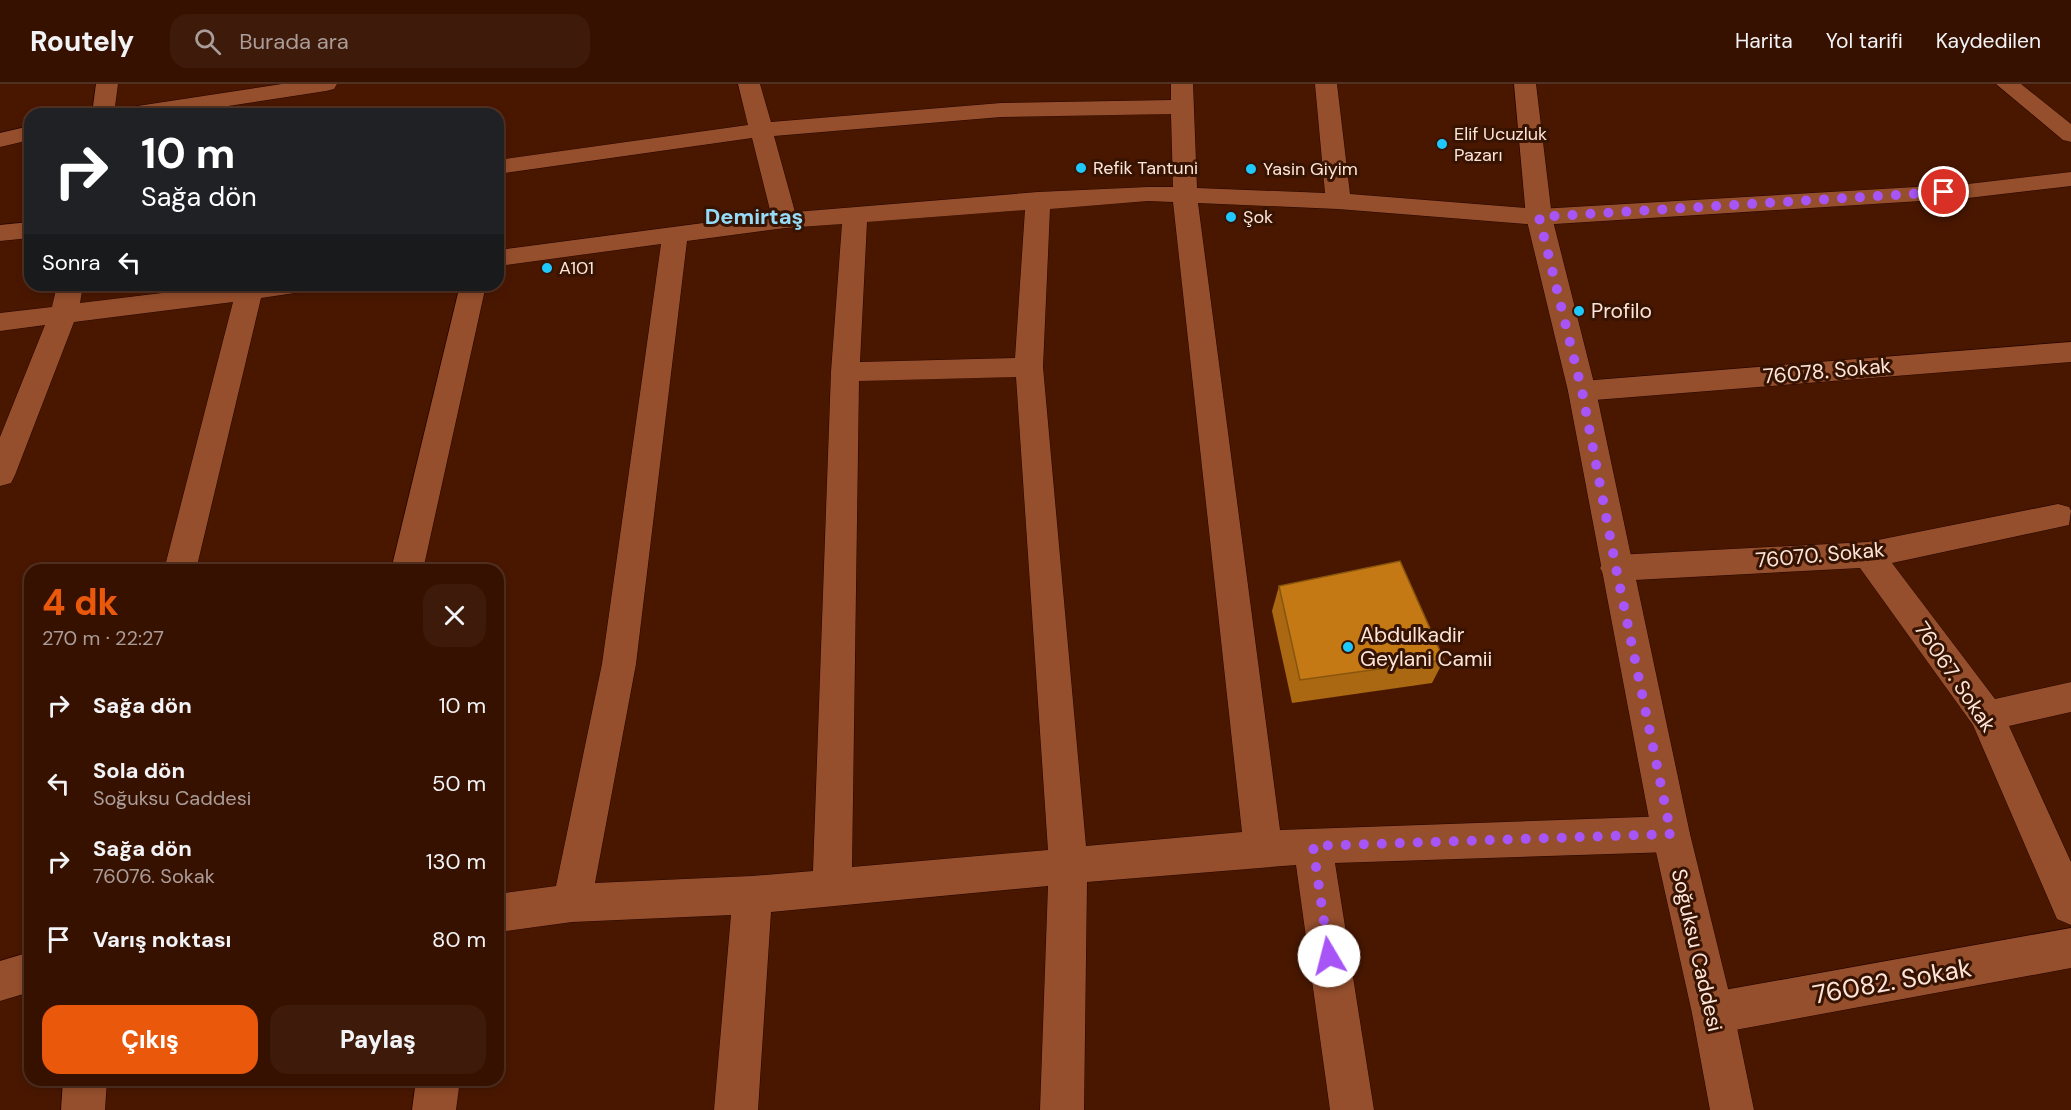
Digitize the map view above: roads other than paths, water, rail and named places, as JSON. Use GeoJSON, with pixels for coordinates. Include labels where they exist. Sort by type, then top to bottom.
{"type":"FeatureCollection","features":[{"type":"Feature","properties":{"kind":"street"},"geometry":{"type":"LineString","coordinates":[[104,108],[107,84]]}},
{"type":"Feature","properties":{"kind":"street"},"geometry":{"type":"LineString","coordinates":[[163,108],[264,89],[326,84]]}},
{"type":"Feature","properties":{"kind":"street"},"geometry":{"type":"LineString","coordinates":[[749,84],[785,220]]}},
{"type":"Feature","properties":{"kind":"street"},"geometry":{"type":"LineString","coordinates":[[1066,109],[1068,84]]}},
{"type":"Feature","properties":{"kind":"street"},"geometry":{"type":"LineString","coordinates":[[1326,84],[1338,201]]}},
{"type":"Feature","properties":{"kind":"street","name":"Soğuksu Caddesi"},"geometry":{"type":"LineString","coordinates":[[1526,84],[1539,217],[1582,391],[1671,834],[1713,1013],[1732,1110]]}},
{"type":"Feature","properties":{"kind":"street"},"geometry":{"type":"LineString","coordinates":[[2007,84],[2071,135]]}},
{"type":"Feature","properties":{"kind":"street"},"geometry":{"type":"LineString","coordinates":[[504,166],[762,130],[1002,110],[1066,109],[1182,96],[1185,195],[1263,848]]}},
{"type":"Feature","properties":{"kind":"street"},"geometry":{"type":"LineString","coordinates":[[0,140],[24,134]]}},
{"type":"Feature","properties":{"kind":"street"},"geometry":{"type":"LineString","coordinates":[[504,257],[785,220],[1038,200],[1148,194],[1338,201],[1539,217],[1968,191],[2071,179]]}},
{"type":"Feature","properties":{"kind":"street"},"geometry":{"type":"LineString","coordinates":[[1038,200],[1029,367],[1068,866],[1062,1110]]}},
{"type":"Feature","properties":{"kind":"street"},"geometry":{"type":"LineString","coordinates":[[832,886],[846,372],[855,216]]}},
{"type":"Feature","properties":{"kind":"street"},"geometry":{"type":"LineString","coordinates":[[0,233],[24,231]]}},
{"type":"Feature","properties":{"kind":"street"},"geometry":{"type":"LineString","coordinates":[[572,903],[619,664],[675,234]]}},
{"type":"Feature","properties":{"kind":"street"},"geometry":{"type":"LineString","coordinates":[[0,475],[64,313],[69,291]]}},
{"type":"Feature","properties":{"kind":"street"},"geometry":{"type":"LineString","coordinates":[[0,322],[256,291]]}},
{"type":"Feature","properties":{"kind":"street"},"geometry":{"type":"LineString","coordinates":[[408,564],[471,291]]}},
{"type":"Feature","properties":{"kind":"street"},"geometry":{"type":"LineString","coordinates":[[181,564],[249,292]]}},
{"type":"Feature","properties":{"kind":"street","name":"76078. Sokak"},"geometry":{"type":"LineString","coordinates":[[1582,391],[2071,352]]}},
{"type":"Feature","properties":{"kind":"street"},"geometry":{"type":"LineString","coordinates":[[846,372],[1029,367]]}},
{"type":"Feature","properties":{"kind":"street","name":"76070. Sokak"},"geometry":{"type":"LineString","coordinates":[[1616,568],[1868,555],[2058,516]]}},
{"type":"Feature","properties":{"kind":"street","name":"76067. Sokak"},"geometry":{"type":"LineString","coordinates":[[1868,555],[1987,716],[2071,906]]}},
{"type":"Feature","properties":{"kind":"street"},"geometry":{"type":"LineString","coordinates":[[1987,716],[2071,697]]}},
{"type":"Feature","properties":{"kind":"street"},"geometry":{"type":"LineString","coordinates":[[504,912],[572,903],[752,895],[1263,848],[1671,834]]}},
{"type":"Feature","properties":{"kind":"street"},"geometry":{"type":"LineString","coordinates":[[1313,846],[1352,1110]]}},
{"type":"Feature","properties":{"kind":"street"},"geometry":{"type":"LineString","coordinates":[[736,1110],[752,895]]}},
{"type":"Feature","properties":{"kind":"street","name":"76082. Sokak"},"geometry":{"type":"LineString","coordinates":[[1713,1013],[2071,948]]}},
{"type":"Feature","properties":{"kind":"street"},"geometry":{"type":"LineString","coordinates":[[0,981],[24,974]]}},
{"type":"Feature","properties":{"kind":"street"},"geometry":{"type":"LineString","coordinates":[[83,1110],[85,1086]]}},
{"type":"Feature","properties":{"kind":"street"},"geometry":{"type":"LineString","coordinates":[[434,1110],[437,1086]]}},
{"type":"Feature","properties":{"kind":"place","name":"Elif Ucuzluk Pazarı"},"geometry":{"type":"Point","coordinates":[1442,144]}},
{"type":"Feature","properties":{"kind":"place","name":"Refik Tantuni"},"geometry":{"type":"Point","coordinates":[1081,168]}},
{"type":"Feature","properties":{"kind":"place","name":"Yasin Giyim"},"geometry":{"type":"Point","coordinates":[1251,169]}},
{"type":"Feature","properties":{"kind":"place","name":"Şok"},"geometry":{"type":"Point","coordinates":[1231,217]}},
{"type":"Feature","properties":{"kind":"place","name":"A101"},"geometry":{"type":"Point","coordinates":[547,268]}},
{"type":"Feature","properties":{"kind":"place","name":"Profilo"},"geometry":{"type":"Point","coordinates":[1579,311]}},
{"type":"Feature","properties":{"kind":"place","name":"Abdulkadir Geylani Camii"},"geometry":{"type":"Point","coordinates":[1348,647]}},
{"type":"Feature","properties":{"kind":"district","name":"Demirtaş"},"geometry":{"type":"Point","coordinates":[754,216]}}]}
